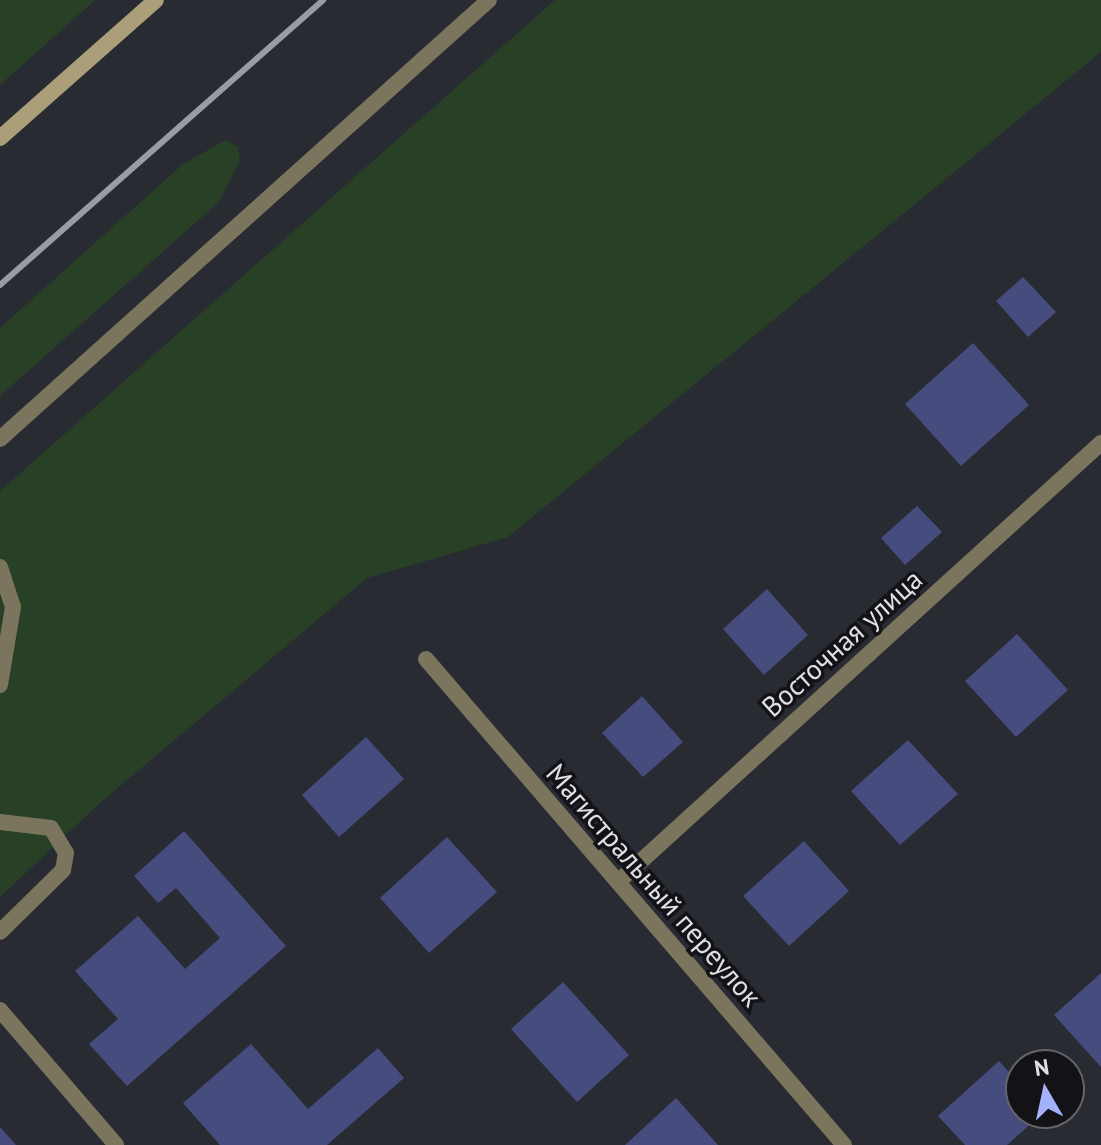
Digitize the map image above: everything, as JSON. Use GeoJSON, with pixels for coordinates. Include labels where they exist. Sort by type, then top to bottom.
{"type":"FeatureCollection","features":[{"type":"Feature","properties":{"kind":"main road"},"geometry":{"type":"LineString","coordinates":[[0,138],[156,0]]}},
{"type":"Feature","properties":{"kind":"street"},"geometry":{"type":"LineString","coordinates":[[0,439],[489,0]]}},
{"type":"Feature","properties":{"kind":"street","name":"Восточная улица"},"geometry":{"type":"LineString","coordinates":[[618,882],[1101,443]]}},
{"type":"Feature","properties":{"kind":"street"},"geometry":{"type":"LineString","coordinates":[[0,567],[13,607],[0,685]]}},
{"type":"Feature","properties":{"kind":"street","name":"Магистральный переулок"},"geometry":{"type":"LineString","coordinates":[[426,659],[844,1145]]}},
{"type":"Feature","properties":{"kind":"street"},"geometry":{"type":"LineString","coordinates":[[0,822],[51,828],[66,853],[63,870],[0,932]]}},
{"type":"Feature","properties":{"kind":"street"},"geometry":{"type":"LineString","coordinates":[[0,1010],[116,1145]]}},
{"type":"Feature","properties":{"kind":"green space"},"geometry":{"type":"Polygon","coordinates":[[[0,0],[95,0],[0,85],[0,0]]]}},
{"type":"Feature","properties":{"kind":"green space"},"geometry":{"type":"Polygon","coordinates":[[[555,0],[1101,0],[1101,52],[508,537],[367,578],[100,803],[0,897],[0,491],[555,0]]]}},
{"type":"Feature","properties":{"kind":"green space"},"geometry":{"type":"Polygon","coordinates":[[[226,140],[238,147],[240,161],[219,202],[0,396],[0,328],[183,164],[226,140]]]}},
{"type":"Feature","properties":{"kind":"building"},"geometry":{"type":"Polygon","coordinates":[[[1023,277],[1056,312],[1028,337],[996,301],[1023,277]]]}},
{"type":"Feature","properties":{"kind":"building"},"geometry":{"type":"Polygon","coordinates":[[[973,343],[1029,405],[961,466],[905,404],[973,343]]]}},
{"type":"Feature","properties":{"kind":"building"},"geometry":{"type":"Polygon","coordinates":[[[917,506],[942,532],[905,565],[881,538],[917,506]]]}},
{"type":"Feature","properties":{"kind":"building"},"geometry":{"type":"Polygon","coordinates":[[[767,589],[808,635],[764,675],[723,629],[767,589]]]}},
{"type":"Feature","properties":{"kind":"building"},"geometry":{"type":"Polygon","coordinates":[[[1017,634],[1068,690],[1016,737],[965,681],[1017,634]]]}},
{"type":"Feature","properties":{"kind":"building"},"geometry":{"type":"Polygon","coordinates":[[[642,696],[683,742],[643,777],[602,733],[642,696]]]}},
{"type":"Feature","properties":{"kind":"building"},"geometry":{"type":"Polygon","coordinates":[[[366,737],[404,779],[339,837],[302,795],[366,737]]]}},
{"type":"Feature","properties":{"kind":"building"},"geometry":{"type":"Polygon","coordinates":[[[908,740],[958,794],[900,845],[851,791],[908,740]]]}},
{"type":"Feature","properties":{"kind":"building"},"geometry":{"type":"Polygon","coordinates":[[[184,831],[286,946],[127,1086],[89,1044],[118,1019],[75,971],[138,916],[185,969],[220,938],[176,888],[158,903],[134,876],[184,831]]]}},
{"type":"Feature","properties":{"kind":"building"},"geometry":{"type":"Polygon","coordinates":[[[447,837],[497,892],[429,953],[380,898],[447,837]]]}},
{"type":"Feature","properties":{"kind":"building"},"geometry":{"type":"Polygon","coordinates":[[[804,841],[849,891],[789,946],[743,896],[804,841]]]}},
{"type":"Feature","properties":{"kind":"building"},"geometry":{"type":"Polygon","coordinates":[[[1101,973],[1101,1067],[1085,1049],[1054,1015],[1101,973]]]}},
{"type":"Feature","properties":{"kind":"building"},"geometry":{"type":"Polygon","coordinates":[[[563,982],[629,1055],[577,1102],[511,1029],[563,982]]]}},
{"type":"Feature","properties":{"kind":"building"},"geometry":{"type":"Polygon","coordinates":[[[251,1044],[308,1109],[378,1048],[404,1078],[327,1145],[220,1145],[183,1103],[251,1044]]]}},
{"type":"Feature","properties":{"kind":"building"},"geometry":{"type":"Polygon","coordinates":[[[999,1061],[1005,1068],[1005,1129],[1025,1129],[1007,1145],[965,1145],[938,1116],[999,1061]]]}},
{"type":"Feature","properties":{"kind":"building"},"geometry":{"type":"Polygon","coordinates":[[[676,1098],[718,1145],[625,1145],[676,1098]]]}},
{"type":"Feature","properties":{"kind":"building"},"geometry":{"type":"Polygon","coordinates":[[[0,1127],[16,1145],[0,1145],[0,1127]]]}},
{"type":"Feature","properties":{"kind":"railway"},"geometry":{"type":"LineString","coordinates":[[0,285],[323,0]]}}]}
